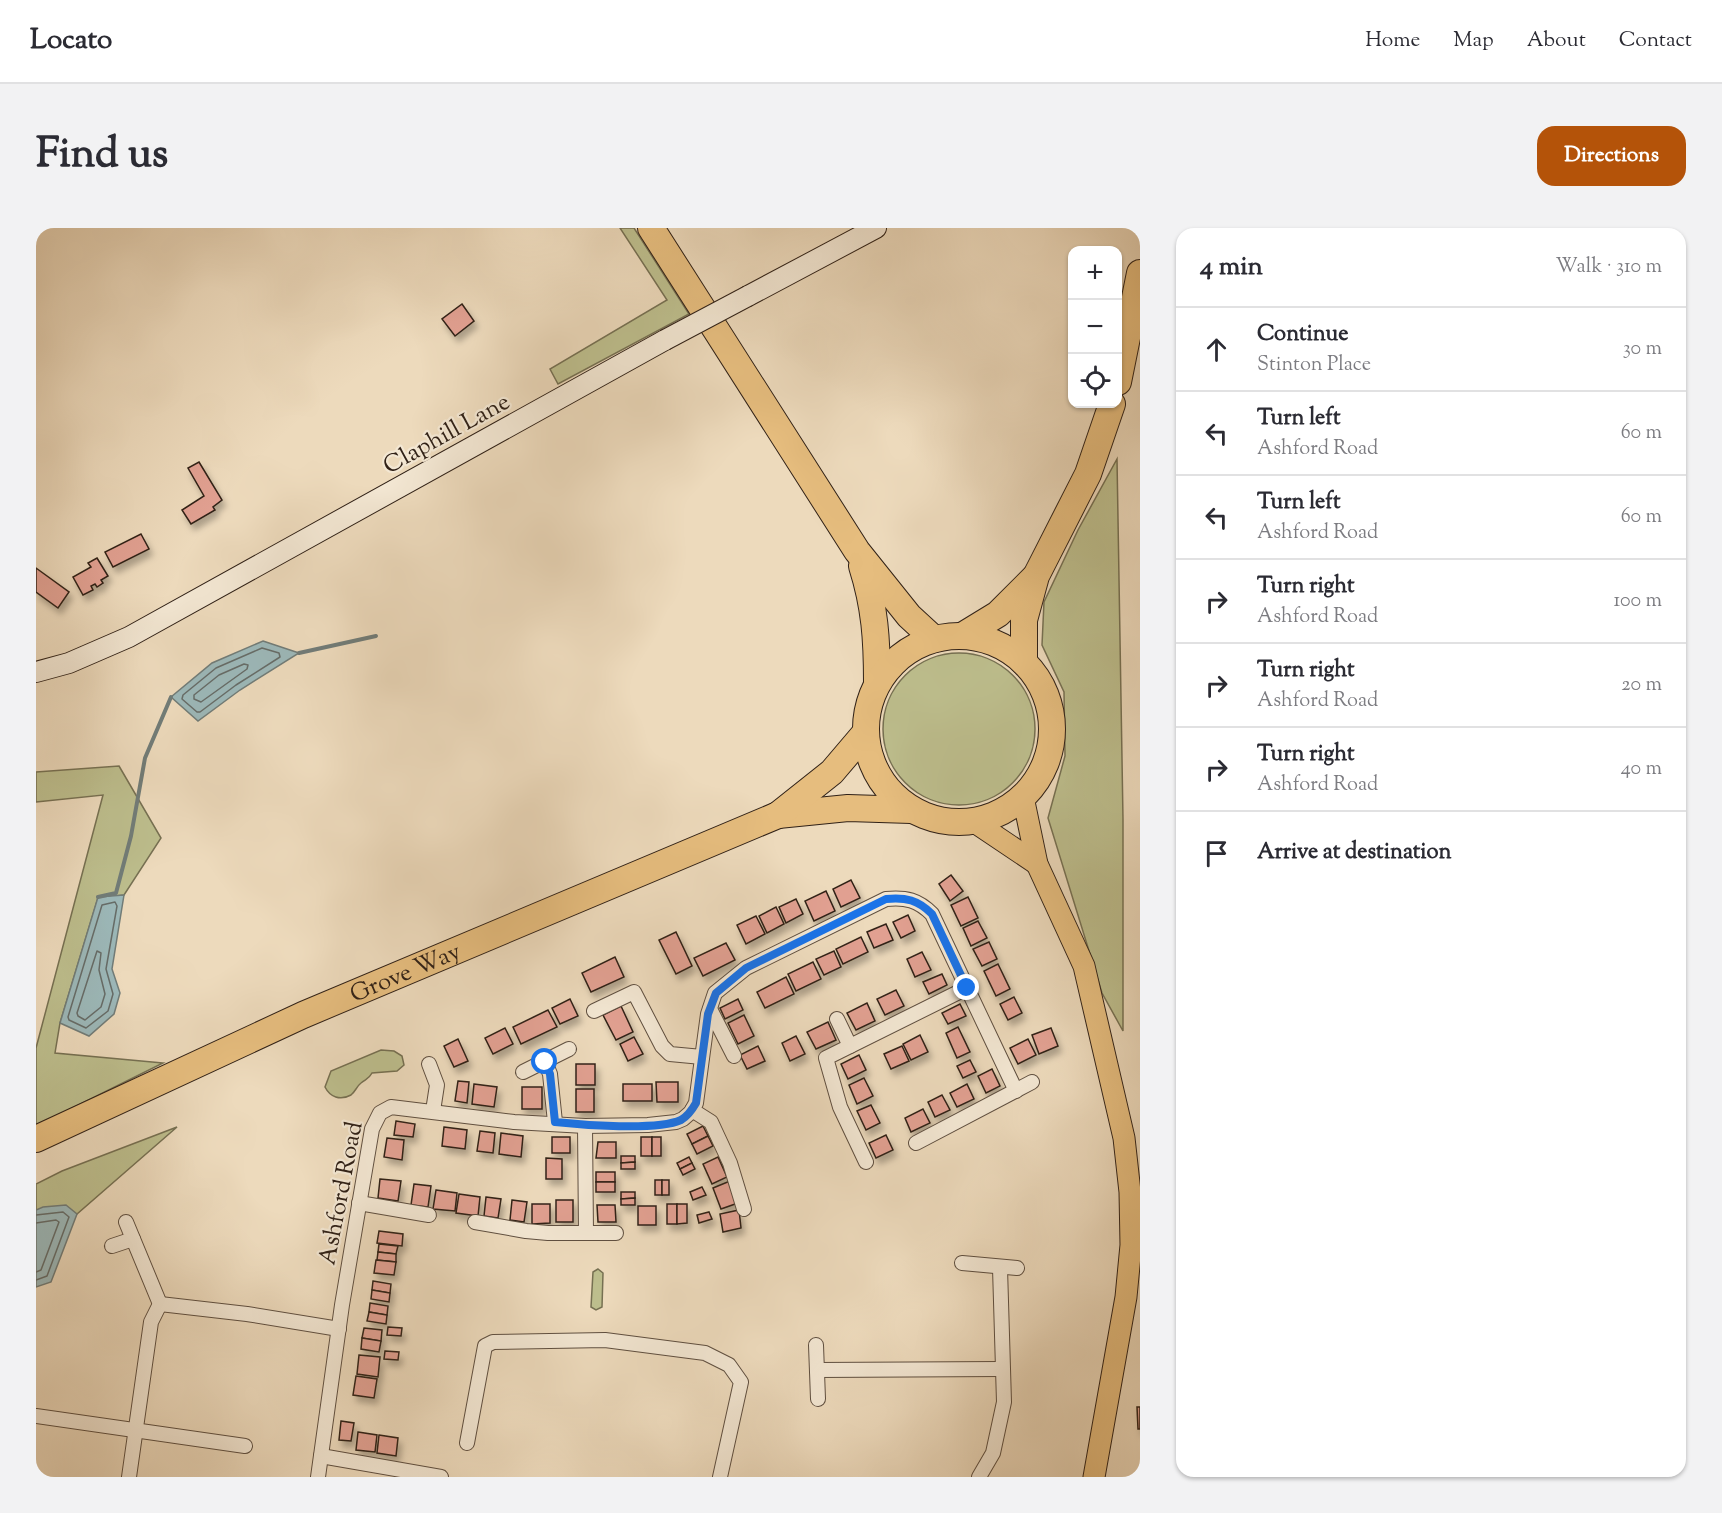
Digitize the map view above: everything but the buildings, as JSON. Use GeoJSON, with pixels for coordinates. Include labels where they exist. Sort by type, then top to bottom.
{"type":"FeatureCollection","features":[{"type":"Feature","properties":{"kind":"highway"},"geometry":{"type":"LineString","coordinates":[[651,228],[857,551],[909,616],[934,639]]}},
{"type":"Feature","properties":{"kind":"highway"},"geometry":{"type":"LineString","coordinates":[[1122,362],[1140,273]]}},
{"type":"Feature","properties":{"kind":"highway"},"geometry":{"type":"LineString","coordinates":[[1024,662],[1024,620],[1036,576],[1088,474],[1111,408]]}},
{"type":"Feature","properties":{"kind":"highway"},"geometry":{"type":"LineString","coordinates":[[857,551],[870,592],[877,637],[878,683]]}},
{"type":"Feature","properties":{"kind":"highway"},"geometry":{"type":"LineString","coordinates":[[962,636],[998,614],[1036,576]]}},
{"type":"Feature","properties":{"kind":"highway"},"geometry":{"type":"LineString","coordinates":[[962,636],[985,639],[1005,648],[1024,662],[1041,686],[1051,714],[1051,744],[1041,772],[1023,797],[1000,813],[973,821],[941,821],[911,810],[893,795],[878,776],[869,755],[866,732],[868,707],[878,683],[898,659],[911,649],[934,639],[962,636]]}},
{"type":"Feature","properties":{"kind":"highway","name":"Grove Way"},"geometry":{"type":"LineString","coordinates":[[36,1139],[303,1015],[778,814],[832,772],[866,732]]}},
{"type":"Feature","properties":{"kind":"highway","name":"Grove Way"},"geometry":{"type":"LineString","coordinates":[[778,814],[848,808],[911,810]]}},
{"type":"Feature","properties":{"kind":"main road"},"geometry":{"type":"LineString","coordinates":[[1023,797],[1037,864],[1084,966],[1135,1190],[1126,1297],[1094,1477]]}},
{"type":"Feature","properties":{"kind":"main road"},"geometry":{"type":"LineString","coordinates":[[973,821],[1037,864]]}},
{"type":"Feature","properties":{"kind":"main road"},"geometry":{"type":"LineString","coordinates":[[1102,1477],[1112,1380]]}},
{"type":"Feature","properties":{"kind":"street","name":"Claphill Lane"},"geometry":{"type":"LineString","coordinates":[[36,672],[69,663],[129,637],[665,340],[876,228]]}},
{"type":"Feature","properties":{"kind":"street"},"geometry":{"type":"LineString","coordinates":[[744,1209],[730,1162],[711,1122],[692,1110],[696,1103],[710,1009],[716,993],[746,968],[886,899],[899,897],[911,899],[923,905],[932,914],[1016,1091]]}},
{"type":"Feature","properties":{"kind":"street"},"geometry":{"type":"LineString","coordinates":[[866,1162],[840,1107],[826,1058],[967,988]]}},
{"type":"Feature","properties":{"kind":"street"},"geometry":{"type":"LineString","coordinates":[[594,1011],[634,992],[662,1046],[670,1054],[702,1057]]}},
{"type":"Feature","properties":{"kind":"street"},"geometry":{"type":"LineString","coordinates":[[710,1009],[734,1056]]}},
{"type":"Feature","properties":{"kind":"street"},"geometry":{"type":"LineString","coordinates":[[837,1019],[850,1046]]}},
{"type":"Feature","properties":{"kind":"street"},"geometry":{"type":"LineString","coordinates":[[523,1071],[569,1049]]}},
{"type":"Feature","properties":{"kind":"street"},"geometry":{"type":"LineString","coordinates":[[545,1062],[550,1074],[555,1122]]}},
{"type":"Feature","properties":{"kind":"street"},"geometry":{"type":"LineString","coordinates":[[429,1064],[437,1085],[433,1111]]}},
{"type":"Feature","properties":{"kind":"street"},"geometry":{"type":"LineString","coordinates":[[916,1143],[1032,1082]]}},
{"type":"Feature","properties":{"kind":"street","name":"Ashford Road"},"geometry":{"type":"LineString","coordinates":[[318,1477],[339,1329],[372,1130],[380,1113],[391,1107],[514,1122],[555,1122],[585,1126],[662,1124],[684,1119],[692,1110]]}},
{"type":"Feature","properties":{"kind":"street"},"geometry":{"type":"LineString","coordinates":[[585,1126],[586,1233]]}},
{"type":"Feature","properties":{"kind":"street"},"geometry":{"type":"LineString","coordinates":[[360,1203],[429,1215]]}},
{"type":"Feature","properties":{"kind":"street"},"geometry":{"type":"LineString","coordinates":[[126,1222],[160,1305]]}},
{"type":"Feature","properties":{"kind":"street"},"geometry":{"type":"LineString","coordinates":[[475,1222],[526,1231],[616,1233]]}},
{"type":"Feature","properties":{"kind":"street"},"geometry":{"type":"LineString","coordinates":[[112,1246],[133,1239]]}},
{"type":"Feature","properties":{"kind":"street"},"geometry":{"type":"LineString","coordinates":[[962,1263],[1017,1268]]}},
{"type":"Feature","properties":{"kind":"street"},"geometry":{"type":"LineString","coordinates":[[979,1477],[993,1454],[1004,1402],[1000,1268]]}},
{"type":"Feature","properties":{"kind":"street"},"geometry":{"type":"LineString","coordinates":[[160,1305],[247,1314],[339,1329]]}},
{"type":"Feature","properties":{"kind":"street"},"geometry":{"type":"LineString","coordinates":[[129,1477],[151,1322],[160,1305]]}},
{"type":"Feature","properties":{"kind":"street"},"geometry":{"type":"LineString","coordinates":[[468,1443],[485,1346],[493,1342],[605,1340],[705,1353],[729,1365],[741,1382],[720,1477]]}},
{"type":"Feature","properties":{"kind":"street"},"geometry":{"type":"LineString","coordinates":[[816,1345],[818,1399]]}},
{"type":"Feature","properties":{"kind":"street"},"geometry":{"type":"LineString","coordinates":[[817,1370],[1002,1369]]}},
{"type":"Feature","properties":{"kind":"street"},"geometry":{"type":"LineString","coordinates":[[36,1416],[245,1446]]}},
{"type":"Feature","properties":{"kind":"street"},"geometry":{"type":"LineString","coordinates":[[321,1456],[441,1477]]}},
{"type":"Feature","properties":{"kind":"green space"},"geometry":{"type":"Polygon","coordinates":[[[620,228],[634,228],[689,314],[558,384],[550,369],[667,300],[620,228]]]}},
{"type":"Feature","properties":{"kind":"green space"},"geometry":{"type":"Polygon","coordinates":[[[1117,459],[1123,819],[1123,1031],[1102,993],[1048,818],[1065,756],[1064,692],[1042,645],[1044,602],[1078,530],[1117,459]]]}},
{"type":"Feature","properties":{"kind":"green space"},"geometry":{"type":"Polygon","coordinates":[[[959,653],[974,654],[988,659],[1013,675],[1029,700],[1034,714],[1034,744],[1029,758],[1013,783],[988,799],[974,804],[959,805],[944,804],[930,799],[905,783],[889,758],[884,744],[883,729],[884,714],[889,700],[905,675],[930,659],[944,654],[959,653]]]}},
{"type":"Feature","properties":{"kind":"green space"},"geometry":{"type":"Polygon","coordinates":[[[119,766],[161,838],[124,895],[98,898],[60,1023],[55,1053],[163,1063],[36,1126],[36,1048],[103,795],[36,802],[36,772],[119,766]]]}},
{"type":"Feature","properties":{"kind":"green space"},"geometry":{"type":"Polygon","coordinates":[[[381,1050],[394,1051],[402,1056],[404,1065],[397,1071],[372,1073],[347,1097],[333,1096],[327,1090],[325,1087],[331,1071],[381,1050]]]}},
{"type":"Feature","properties":{"kind":"green space"},"geometry":{"type":"Polygon","coordinates":[[[177,1127],[77,1214],[36,1214],[36,1184],[62,1171],[177,1127]]]}},
{"type":"Feature","properties":{"kind":"green space"},"geometry":{"type":"Polygon","coordinates":[[[598,1269],[603,1273],[602,1307],[596,1310],[591,1307],[593,1272],[598,1269]]]}},
{"type":"Feature","properties":{"kind":"water"},"geometry":{"type":"Polygon","coordinates":[[[263,641],[299,653],[240,690],[198,721],[171,697],[212,663],[263,641]]]}},
{"type":"Feature","properties":{"kind":"water"},"geometry":{"type":"Polygon","coordinates":[[[124,895],[112,969],[120,993],[114,1014],[89,1036],[60,1023],[98,897],[124,895]]]}},
{"type":"Feature","properties":{"kind":"water"},"geometry":{"type":"Polygon","coordinates":[[[66,1205],[77,1214],[51,1282],[36,1287],[36,1210],[43,1207],[66,1205]]]}},
{"type":"Feature","properties":{"kind":"waterway"},"geometry":{"type":"LineString","coordinates":[[299,653],[376,636]]}},
{"type":"Feature","properties":{"kind":"waterway"},"geometry":{"type":"LineString","coordinates":[[98,897],[116,893],[131,836],[145,758],[171,697]]}},
{"type":"Feature","properties":{"kind":"route"},"geometry":{"type":"LineString","coordinates":[[545,1062],[554,1095],[555,1122],[585,1126],[648,1125],[684,1119],[696,1103],[708,1014],[716,993],[746,968],[886,899],[899,897],[911,899],[923,905],[932,914],[967,988]]}}]}
